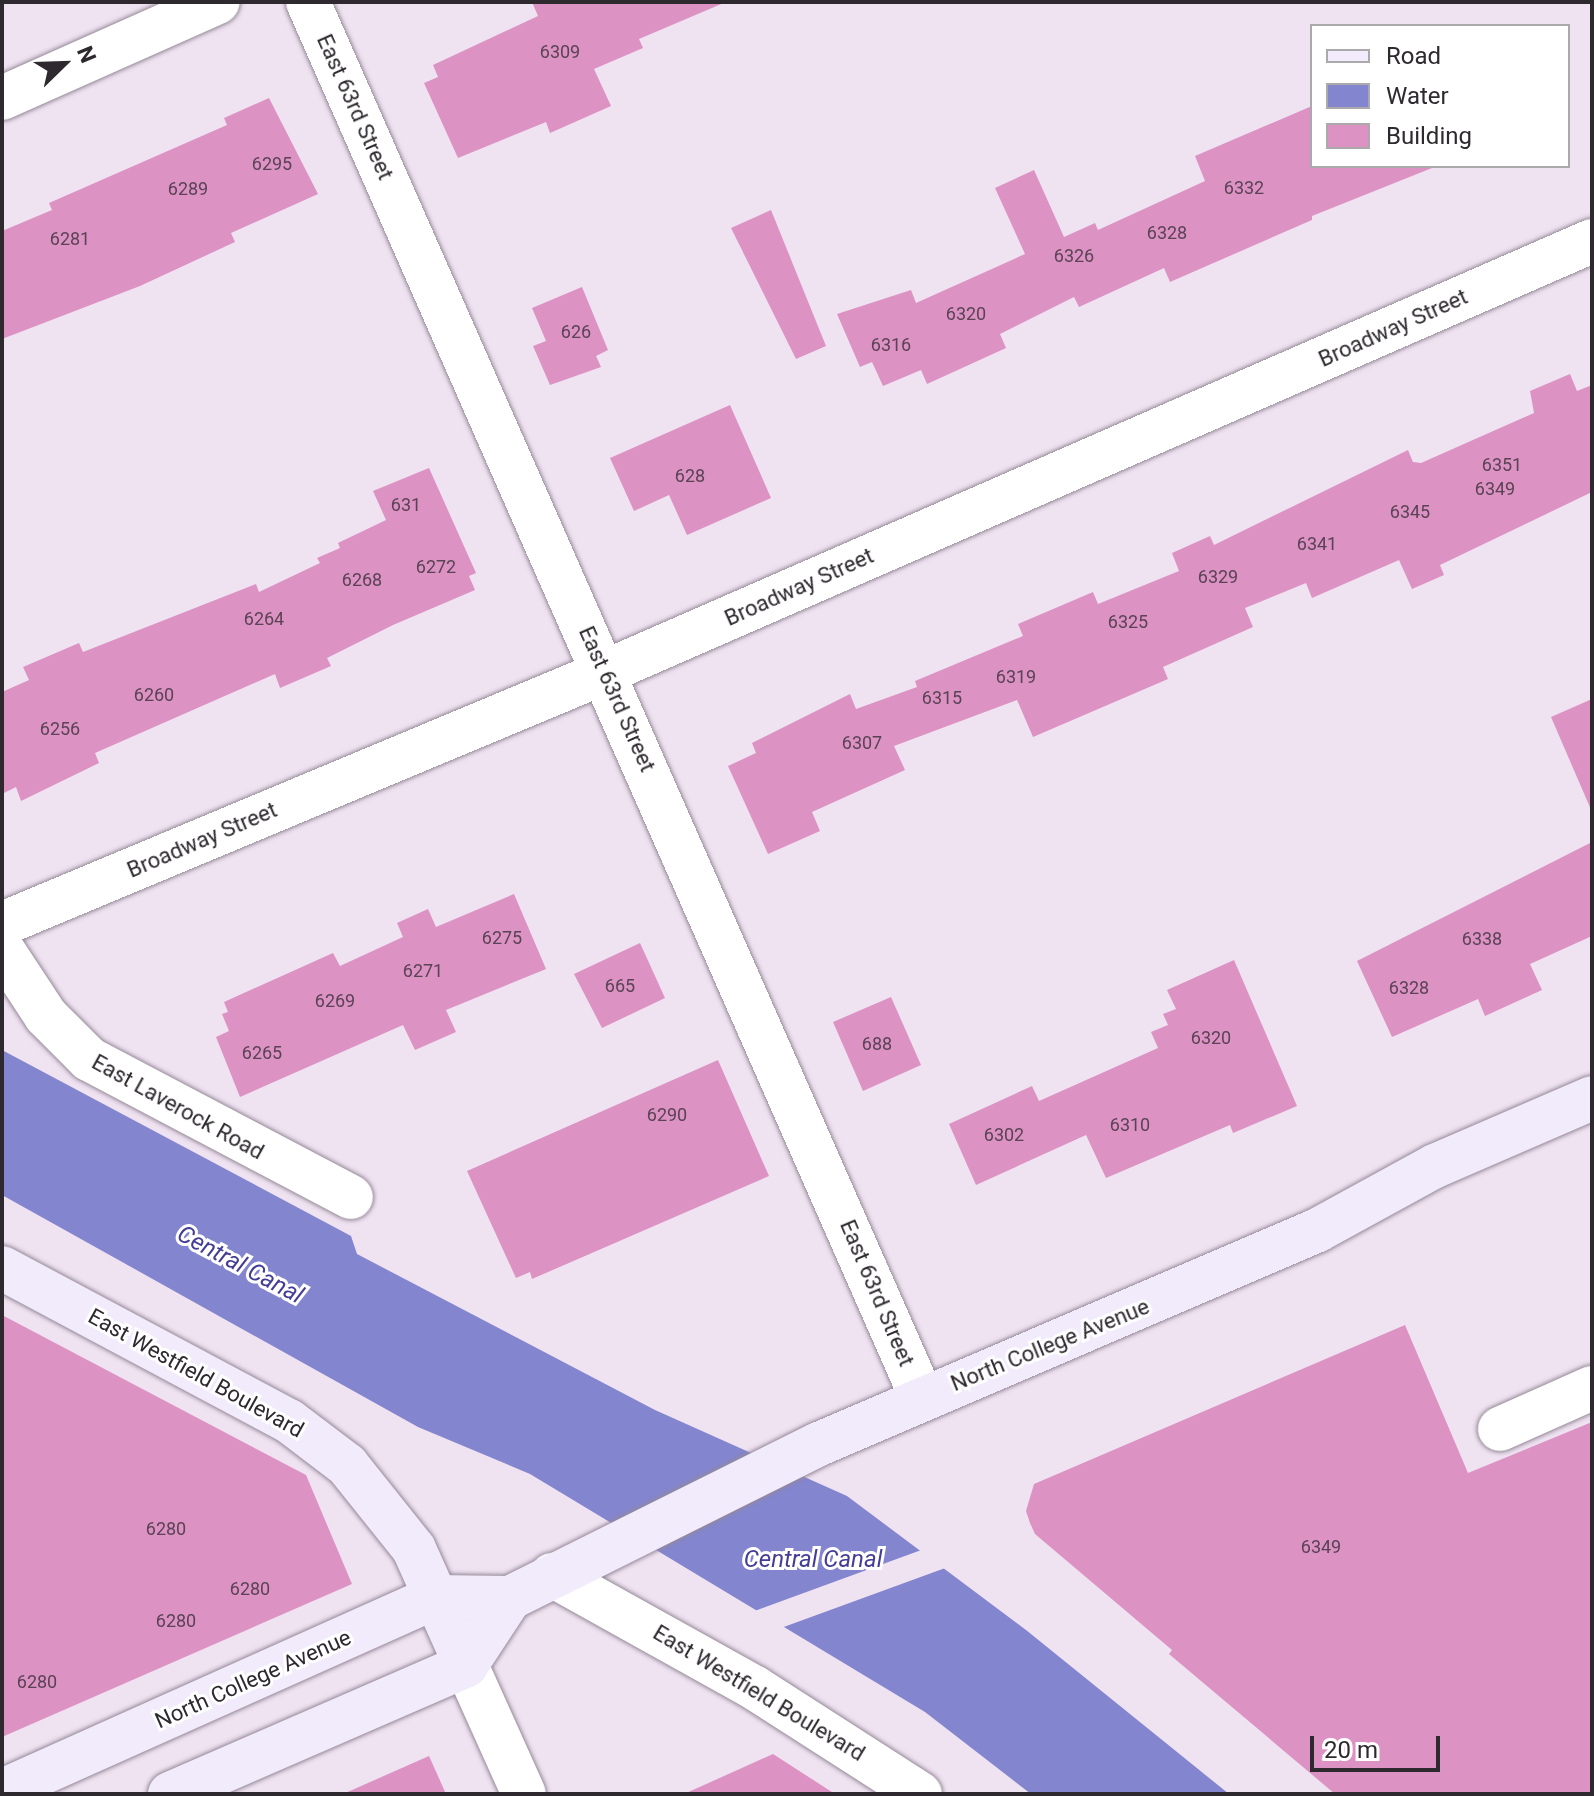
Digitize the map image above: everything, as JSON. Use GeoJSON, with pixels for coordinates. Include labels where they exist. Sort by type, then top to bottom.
{"type":"FeatureCollection","features":[{"type":"Feature","properties":{"kind":"main road","name":"North College Avenue"},"geometry":{"type":"LineString","coordinates":[[2,1791],[435,1597],[510,1598],[819,1444],[1318,1230],[1435,1166],[1592,1098]]}},
{"type":"Feature","properties":{"kind":"main road","name":"East Westfield Boulevard"},"geometry":{"type":"LineString","coordinates":[[2,1268],[276,1414],[321,1444],[389,1512],[414,1549],[466,1665]]}},
{"type":"Feature","properties":{"kind":"main road","name":"North College Avenue"},"geometry":{"type":"LineString","coordinates":[[466,1665],[510,1598]]}},
{"type":"Feature","properties":{"kind":"main road"},"geometry":{"type":"LineString","coordinates":[[170,1794],[466,1665]]}},
{"type":"Feature","properties":{"kind":"street"},"geometry":{"type":"LineString","coordinates":[[2,98],[218,2]]}},
{"type":"Feature","properties":{"kind":"street","name":"East 63rd Street"},"geometry":{"type":"LineString","coordinates":[[308,2],[922,1398]]}},
{"type":"Feature","properties":{"kind":"street","name":"Broadway Street"},"geometry":{"type":"LineString","coordinates":[[2,924],[605,672],[1592,241]]}},
{"type":"Feature","properties":{"kind":"street","name":"East Laverock Road"},"geometry":{"type":"LineString","coordinates":[[2,949],[46,1016],[89,1059],[351,1197]]}},
{"type":"Feature","properties":{"kind":"street"},"geometry":{"type":"LineString","coordinates":[[1500,1429],[1592,1388]]}},
{"type":"Feature","properties":{"kind":"street","name":"East Westfield Boulevard"},"geometry":{"type":"LineString","coordinates":[[569,1567],[920,1794]]}},
{"type":"Feature","properties":{"kind":"street"},"geometry":{"type":"LineString","coordinates":[[466,1665],[524,1794]]}},
{"type":"Feature","properties":{"kind":"water","name":"Central Canal"},"geometry":{"type":"Polygon","coordinates":[[[2,1050],[351,1236],[357,1254],[655,1410],[847,1496],[1026,1630],[1229,1794],[1031,1794],[925,1712],[530,1474],[418,1427],[2,1195],[2,1050]]]}},
{"type":"Feature","properties":{"kind":"pier"},"geometry":{"type":"Polygon","coordinates":[[[924,1549],[948,1567],[781,1628],[752,1612],[924,1549]]]}},
{"type":"Feature","properties":{"kind":"building"},"geometry":{"type":"Polygon","coordinates":[[[532,2],[726,2],[639,39],[643,48],[594,69],[611,106],[550,133],[546,122],[458,158],[424,83],[438,77],[433,65],[538,16],[532,2]]]}},
{"type":"Feature","properties":{"kind":"building"},"geometry":{"type":"Polygon","coordinates":[[[269,98],[318,194],[231,233],[235,242],[140,286],[2,339],[2,231],[52,210],[49,203],[227,125],[224,118],[269,98]]]}},
{"type":"Feature","properties":{"kind":"building"},"geometry":{"type":"Polygon","coordinates":[[[1310,107],[1310,168],[1432,168],[1312,216],[1312,220],[1170,282],[1164,268],[1079,307],[1074,297],[1000,334],[1006,348],[927,384],[921,370],[883,386],[872,362],[860,367],[837,314],[911,290],[916,303],[1025,254],[995,188],[1034,170],[1064,237],[1095,223],[1098,230],[1205,181],[1195,156],[1310,107]]]}},
{"type":"Feature","properties":{"kind":"building"},"geometry":{"type":"Polygon","coordinates":[[[771,210],[826,346],[796,359],[731,228],[771,210]]]}},
{"type":"Feature","properties":{"kind":"building"},"geometry":{"type":"Polygon","coordinates":[[[582,287],[608,350],[596,356],[601,367],[550,385],[533,346],[546,341],[532,308],[582,287]]]}},
{"type":"Feature","properties":{"kind":"building"},"geometry":{"type":"Polygon","coordinates":[[[1570,374],[1577,391],[1592,385],[1592,492],[1440,565],[1444,575],[1412,589],[1399,560],[1312,598],[1306,583],[1245,608],[1253,627],[1163,667],[1168,679],[1033,737],[1017,700],[894,746],[905,770],[812,812],[820,831],[768,854],[728,766],[756,753],[752,743],[850,694],[856,709],[917,687],[915,681],[1023,636],[1018,624],[1093,592],[1098,604],[1179,571],[1172,553],[1210,536],[1214,545],[1408,450],[1413,462],[1421,463],[1534,413],[1530,391],[1570,374]]]}},
{"type":"Feature","properties":{"kind":"building"},"geometry":{"type":"Polygon","coordinates":[[[730,405],[771,498],[687,535],[669,495],[634,511],[610,458],[730,405]]]}},
{"type":"Feature","properties":{"kind":"building"},"geometry":{"type":"Polygon","coordinates":[[[429,468],[476,573],[469,576],[475,590],[393,625],[327,658],[331,666],[280,688],[275,674],[95,753],[99,763],[21,801],[16,787],[2,794],[2,692],[29,680],[23,667],[79,643],[83,652],[256,584],[259,592],[320,563],[317,558],[340,548],[338,543],[386,520],[373,491],[429,468]]]}},
{"type":"Feature","properties":{"kind":"building"},"geometry":{"type":"Polygon","coordinates":[[[1592,699],[1592,812],[1551,717],[1592,699]]]}},
{"type":"Feature","properties":{"kind":"building"},"geometry":{"type":"Polygon","coordinates":[[[1592,842],[1592,936],[1530,964],[1542,990],[1485,1016],[1478,999],[1392,1037],[1357,961],[1592,842]]]}},
{"type":"Feature","properties":{"kind":"building"},"geometry":{"type":"Polygon","coordinates":[[[514,894],[546,969],[446,1010],[456,1032],[415,1050],[403,1025],[240,1097],[216,1037],[229,1031],[222,1014],[228,1012],[224,1002],[333,953],[340,966],[403,937],[397,923],[428,909],[436,927],[514,894]]]}},
{"type":"Feature","properties":{"kind":"building"},"geometry":{"type":"Polygon","coordinates":[[[640,943],[665,998],[602,1028],[574,974],[640,943]]]}},
{"type":"Feature","properties":{"kind":"building"},"geometry":{"type":"Polygon","coordinates":[[[1234,960],[1297,1106],[1233,1133],[1230,1125],[1106,1178],[1086,1135],[976,1185],[949,1124],[1032,1086],[1039,1101],[1158,1048],[1151,1032],[1168,1025],[1163,1014],[1176,1009],[1167,990],[1234,960]]]}},
{"type":"Feature","properties":{"kind":"building"},"geometry":{"type":"Polygon","coordinates":[[[891,997],[921,1065],[863,1091],[833,1022],[891,997]]]}},
{"type":"Feature","properties":{"kind":"building"},"geometry":{"type":"Polygon","coordinates":[[[718,1060],[769,1176],[532,1279],[530,1272],[516,1278],[467,1171],[718,1060]]]}},
{"type":"Feature","properties":{"kind":"building"},"geometry":{"type":"Polygon","coordinates":[[[2,1315],[306,1475],[352,1584],[2,1737],[2,1315]]]}},
{"type":"Feature","properties":{"kind":"building"},"geometry":{"type":"Polygon","coordinates":[[[1405,1325],[1468,1473],[1592,1422],[1592,1794],[1335,1794],[1169,1654],[1172,1650],[1035,1534],[1030,1523],[1026,1511],[1034,1484],[1405,1325]]]}},
{"type":"Feature","properties":{"kind":"building"},"geometry":{"type":"Polygon","coordinates":[[[773,1754],[835,1794],[684,1794],[773,1754]]]}},
{"type":"Feature","properties":{"kind":"building"},"geometry":{"type":"Polygon","coordinates":[[[429,1756],[446,1794],[343,1794],[429,1756]]]}}]}
